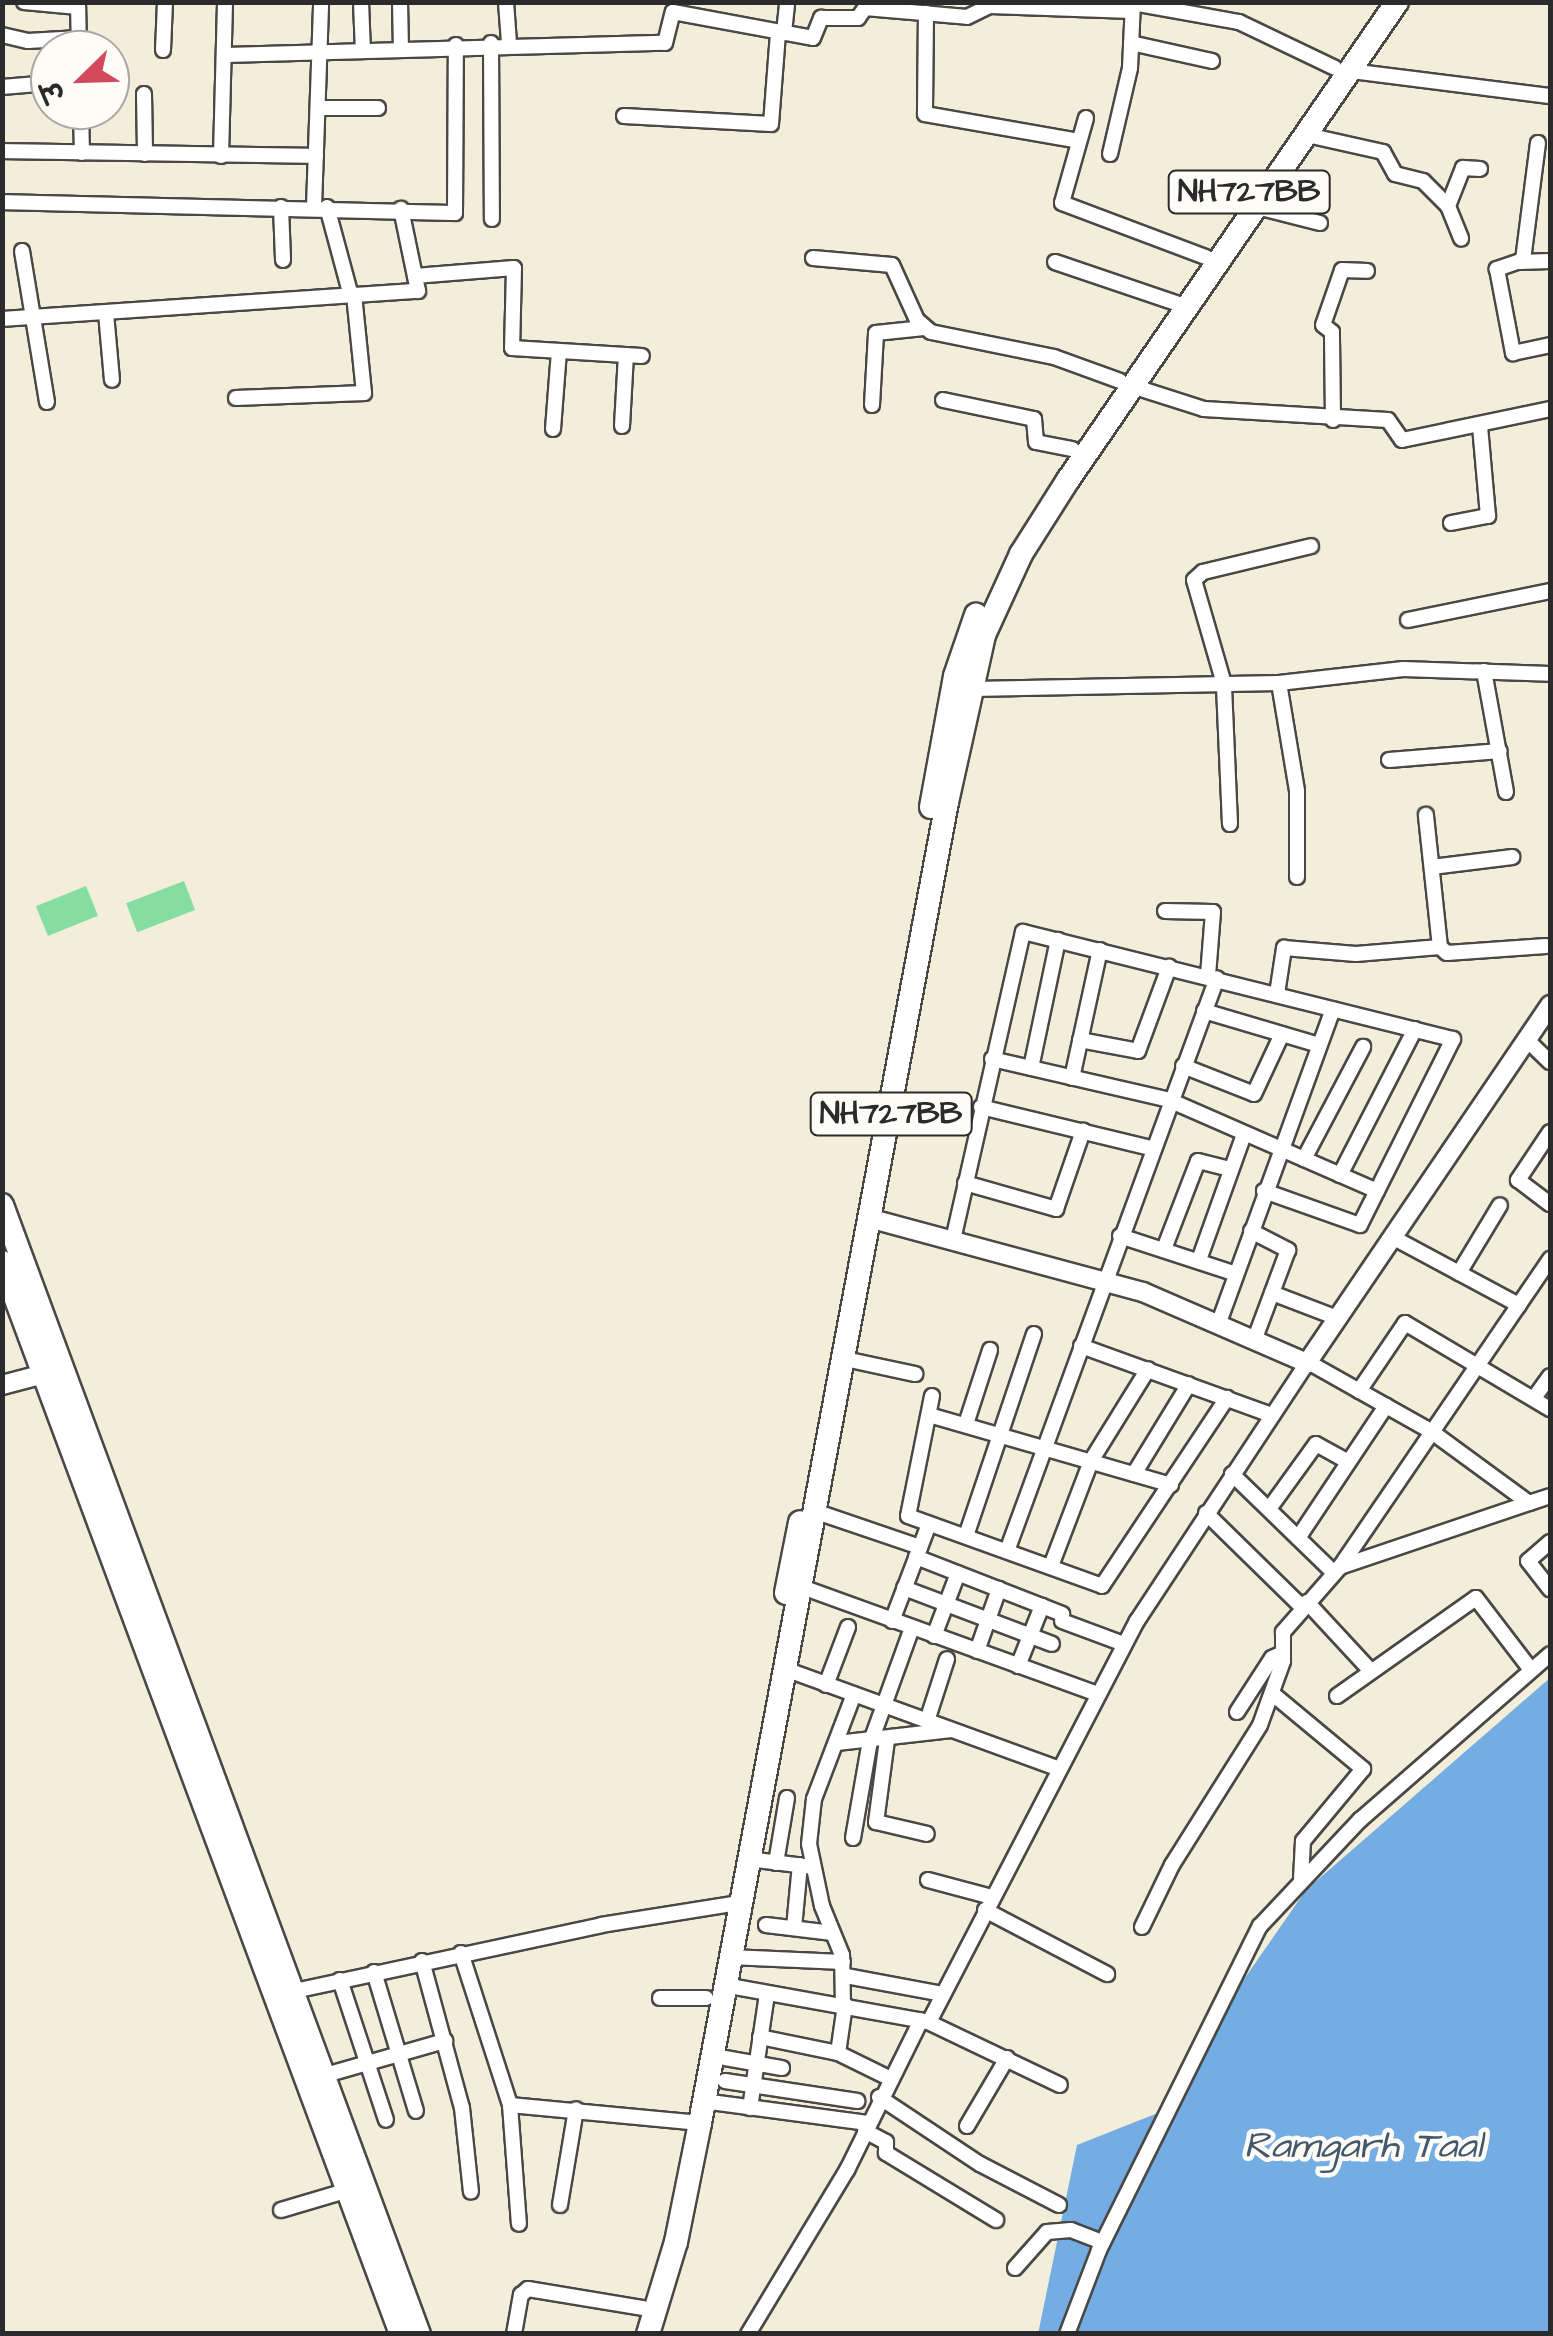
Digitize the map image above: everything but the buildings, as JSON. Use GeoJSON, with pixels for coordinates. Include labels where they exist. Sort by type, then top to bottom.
{"type":"FeatureCollection","features":[{"type":"Feature","properties":{"kind":"main road","name":"NH727BB"},"geometry":{"type":"LineString","coordinates":[[648,2334],[671,2261],[715,1992],[955,676],[991,579],[1072,450],[1127,384],[1307,135],[1379,2]]}},
{"type":"Feature","properties":{"kind":"main road","name":"NH727BB"},"geometry":{"type":"LineString","coordinates":[[715,1992],[730,1957],[732,1902],[748,1859],[818,1512],[984,635],[1022,554],[1176,302],[1396,2]]}},
{"type":"Feature","properties":{"kind":"main road"},"geometry":{"type":"LineString","coordinates":[[2,1204],[56,1371],[358,2187],[420,2334]]}},
{"type":"Feature","properties":{"kind":"main road"},"geometry":{"type":"LineString","coordinates":[[2,1262],[56,1371]]}},
{"type":"Feature","properties":{"kind":"main road"},"geometry":{"type":"LineString","coordinates":[[287,1993],[328,2074],[401,2334]]}},
{"type":"Feature","properties":{"kind":"main road","name":"NH727BB"},"geometry":{"type":"LineString","coordinates":[[631,2334],[643,2308],[696,2115]]}},
{"type":"Feature","properties":{"kind":"street"},"geometry":{"type":"LineString","coordinates":[[24,2],[78,5],[79,30]]}},
{"type":"Feature","properties":{"kind":"street"},"geometry":{"type":"LineString","coordinates":[[163,50],[165,2]]}},
{"type":"Feature","properties":{"kind":"street"},"geometry":{"type":"LineString","coordinates":[[221,156],[225,2]]}},
{"type":"Feature","properties":{"kind":"street"},"geometry":{"type":"LineString","coordinates":[[236,398],[364,394],[353,296],[320,207],[316,156],[322,2]]}},
{"type":"Feature","properties":{"kind":"street"},"geometry":{"type":"LineString","coordinates":[[361,2],[362,51]]}},
{"type":"Feature","properties":{"kind":"street"},"geometry":{"type":"LineString","coordinates":[[400,2],[401,48]]}},
{"type":"Feature","properties":{"kind":"street"},"geometry":{"type":"LineString","coordinates":[[506,2],[509,43]]}},
{"type":"Feature","properties":{"kind":"street"},"geometry":{"type":"LineString","coordinates":[[624,116],[771,124],[788,2]]}},
{"type":"Feature","properties":{"kind":"street"},"geometry":{"type":"LineString","coordinates":[[224,55],[321,54],[491,43],[665,43],[671,12],[697,9],[781,33],[816,38],[821,18],[858,18],[864,8],[967,17],[990,6],[1132,6],[1238,22],[1343,70],[1550,96]]}},
{"type":"Feature","properties":{"kind":"street"},"geometry":{"type":"LineString","coordinates":[[1110,154],[1132,43],[1132,6]]}},
{"type":"Feature","properties":{"kind":"street"},"geometry":{"type":"LineString","coordinates":[[926,13],[925,114],[1079,141]]}},
{"type":"Feature","properties":{"kind":"street"},"geometry":{"type":"LineString","coordinates":[[2,36],[30,42]]}},
{"type":"Feature","properties":{"kind":"street"},"geometry":{"type":"LineString","coordinates":[[491,43],[492,219]]}},
{"type":"Feature","properties":{"kind":"street"},"geometry":{"type":"LineString","coordinates":[[1132,43],[1212,61]]}},
{"type":"Feature","properties":{"kind":"street"},"geometry":{"type":"LineString","coordinates":[[2,202],[458,210],[456,45]]}},
{"type":"Feature","properties":{"kind":"street"},"geometry":{"type":"LineString","coordinates":[[2,87],[30,85]]}},
{"type":"Feature","properties":{"kind":"street"},"geometry":{"type":"LineString","coordinates":[[144,94],[144,154]]}},
{"type":"Feature","properties":{"kind":"street"},"geometry":{"type":"LineString","coordinates":[[318,108],[378,108]]}},
{"type":"Feature","properties":{"kind":"street"},"geometry":{"type":"LineString","coordinates":[[1086,118],[1062,203],[1206,258]]}},
{"type":"Feature","properties":{"kind":"street"},"geometry":{"type":"LineString","coordinates":[[81,130],[82,153]]}},
{"type":"Feature","properties":{"kind":"street"},"geometry":{"type":"LineString","coordinates":[[1307,135],[1383,152],[1395,174],[1423,180],[1448,206],[1461,238]]}},
{"type":"Feature","properties":{"kind":"street"},"geometry":{"type":"LineString","coordinates":[[1520,262],[1538,142]]}},
{"type":"Feature","properties":{"kind":"street"},"geometry":{"type":"LineString","coordinates":[[2,150],[316,156]]}},
{"type":"Feature","properties":{"kind":"street"},"geometry":{"type":"LineString","coordinates":[[1448,206],[1463,168],[1480,170]]}},
{"type":"Feature","properties":{"kind":"street"},"geometry":{"type":"LineString","coordinates":[[281,206],[283,260]]}},
{"type":"Feature","properties":{"kind":"street"},"geometry":{"type":"LineString","coordinates":[[1257,207],[1320,223]]}},
{"type":"Feature","properties":{"kind":"street"},"geometry":{"type":"LineString","coordinates":[[2,319],[418,291],[400,209]]}},
{"type":"Feature","properties":{"kind":"street"},"geometry":{"type":"LineString","coordinates":[[22,251],[29,317],[47,402]]}},
{"type":"Feature","properties":{"kind":"street"},"geometry":{"type":"LineString","coordinates":[[813,258],[892,265],[924,328]]}},
{"type":"Feature","properties":{"kind":"street"},"geometry":{"type":"LineString","coordinates":[[1550,261],[1520,262],[1498,270],[1512,348],[1518,354],[1550,346]]}},
{"type":"Feature","properties":{"kind":"street"},"geometry":{"type":"LineString","coordinates":[[1054,262],[1176,302]]}},
{"type":"Feature","properties":{"kind":"street"},"geometry":{"type":"LineString","coordinates":[[415,276],[514,268],[511,346],[642,356]]}},
{"type":"Feature","properties":{"kind":"street"},"geometry":{"type":"LineString","coordinates":[[1333,420],[1332,332],[1323,325],[1343,269],[1367,271]]}},
{"type":"Feature","properties":{"kind":"street"},"geometry":{"type":"LineString","coordinates":[[106,312],[112,380]]}},
{"type":"Feature","properties":{"kind":"street"},"geometry":{"type":"LineString","coordinates":[[872,406],[876,333],[924,328],[1054,357],[1204,409],[1333,420],[1388,420],[1402,440],[1550,409]]}},
{"type":"Feature","properties":{"kind":"street"},"geometry":{"type":"LineString","coordinates":[[554,428],[558,351]]}},
{"type":"Feature","properties":{"kind":"street"},"geometry":{"type":"LineString","coordinates":[[622,426],[626,356]]}},
{"type":"Feature","properties":{"kind":"street"},"geometry":{"type":"LineString","coordinates":[[943,400],[1034,419],[1035,441],[1072,450]]}},
{"type":"Feature","properties":{"kind":"street"},"geometry":{"type":"LineString","coordinates":[[1451,523],[1488,516],[1480,426]]}},
{"type":"Feature","properties":{"kind":"street"},"geometry":{"type":"LineString","coordinates":[[1230,824],[1224,684],[1197,575],[1311,546]]}},
{"type":"Feature","properties":{"kind":"street"},"geometry":{"type":"LineString","coordinates":[[1408,620],[1550,592]]}},
{"type":"Feature","properties":{"kind":"street"},"geometry":{"type":"LineString","coordinates":[[972,689],[1279,683],[1403,669],[1550,674]]}},
{"type":"Feature","properties":{"kind":"street"},"geometry":{"type":"LineString","coordinates":[[1484,671],[1506,792]]}},
{"type":"Feature","properties":{"kind":"street"},"geometry":{"type":"LineString","coordinates":[[1279,683],[1297,791],[1298,876]]}},
{"type":"Feature","properties":{"kind":"street"},"geometry":{"type":"LineString","coordinates":[[1390,760],[1500,751]]}},
{"type":"Feature","properties":{"kind":"street"},"geometry":{"type":"LineString","coordinates":[[1426,815],[1440,947]]}},
{"type":"Feature","properties":{"kind":"street"},"geometry":{"type":"LineString","coordinates":[[1432,867],[1512,856]]}},
{"type":"Feature","properties":{"kind":"street"},"geometry":{"type":"LineString","coordinates":[[1007,1551],[1204,1011],[1212,977],[1213,912],[1165,911]]}},
{"type":"Feature","properties":{"kind":"street"},"geometry":{"type":"LineString","coordinates":[[952,1240],[1020,935],[1168,966],[1454,1042],[1357,1226],[1264,1190]]}},
{"type":"Feature","properties":{"kind":"street"},"geometry":{"type":"LineString","coordinates":[[1031,1068],[1058,940]]}},
{"type":"Feature","properties":{"kind":"street"},"geometry":{"type":"LineString","coordinates":[[1277,994],[1284,948],[1356,954],[1440,947],[1447,952],[1546,946]]}},
{"type":"Feature","properties":{"kind":"street"},"geometry":{"type":"LineString","coordinates":[[1072,1078],[1100,950]]}},
{"type":"Feature","properties":{"kind":"street"},"geometry":{"type":"LineString","coordinates":[[1080,1040],[1138,1051],[1168,966]]}},
{"type":"Feature","properties":{"kind":"street"},"geometry":{"type":"LineString","coordinates":[[748,2334],[866,2127],[887,2077],[942,1994],[1124,1644],[1232,1474],[1550,1006]]}},
{"type":"Feature","properties":{"kind":"street"},"geometry":{"type":"LineString","coordinates":[[1218,1326],[1264,1190],[1333,1009]]}},
{"type":"Feature","properties":{"kind":"street"},"geometry":{"type":"LineString","coordinates":[[1204,1011],[1319,1044]]}},
{"type":"Feature","properties":{"kind":"street"},"geometry":{"type":"LineString","coordinates":[[1340,1175],[1415,1029]]}},
{"type":"Feature","properties":{"kind":"street"},"geometry":{"type":"LineString","coordinates":[[1183,1066],[1254,1094],[1282,1034]]}},
{"type":"Feature","properties":{"kind":"street"},"geometry":{"type":"LineString","coordinates":[[1526,1039],[1550,1062]]}},
{"type":"Feature","properties":{"kind":"street"},"geometry":{"type":"LineString","coordinates":[[1304,1159],[1363,1047]]}},
{"type":"Feature","properties":{"kind":"street"},"geometry":{"type":"LineString","coordinates":[[992,1059],[1170,1100],[1377,1191]]}},
{"type":"Feature","properties":{"kind":"street"},"geometry":{"type":"LineString","coordinates":[[982,1107],[1151,1148]]}},
{"type":"Feature","properties":{"kind":"street"},"geometry":{"type":"LineString","coordinates":[[965,1183],[1056,1208],[1083,1131]]}},
{"type":"Feature","properties":{"kind":"street"},"geometry":{"type":"LineString","coordinates":[[1550,1132],[1518,1180],[1550,1204]]}},
{"type":"Feature","properties":{"kind":"street"},"geometry":{"type":"LineString","coordinates":[[1200,1260],[1244,1134]]}},
{"type":"Feature","properties":{"kind":"street"},"geometry":{"type":"LineString","coordinates":[[1164,1249],[1200,1160],[1232,1169]]}},
{"type":"Feature","properties":{"kind":"street"},"geometry":{"type":"LineString","coordinates":[[1459,1272],[1500,1204]]}},
{"type":"Feature","properties":{"kind":"street"},"geometry":{"type":"LineString","coordinates":[[872,1219],[1104,1282],[1308,1362],[1432,1432],[1529,1503]]}},
{"type":"Feature","properties":{"kind":"street"},"geometry":{"type":"LineString","coordinates":[[1251,1231],[1288,1247],[1254,1341]]}},
{"type":"Feature","properties":{"kind":"street"},"geometry":{"type":"LineString","coordinates":[[1120,1236],[1236,1274]]}},
{"type":"Feature","properties":{"kind":"street"},"geometry":{"type":"LineString","coordinates":[[1392,1236],[1519,1305]]}},
{"type":"Feature","properties":{"kind":"street"},"geometry":{"type":"LineString","coordinates":[[1142,1927],[1274,1695],[1284,1653],[1283,1632],[1337,1570],[1550,1258]]}},
{"type":"Feature","properties":{"kind":"street"},"geometry":{"type":"LineString","coordinates":[[1272,1293],[1338,1318]]}},
{"type":"Feature","properties":{"kind":"street"},"geometry":{"type":"LineString","coordinates":[[1359,1390],[1405,1323],[1479,1363],[1550,1409]]}},
{"type":"Feature","properties":{"kind":"street"},"geometry":{"type":"LineString","coordinates":[[966,1536],[1003,1436],[1034,1334]]}},
{"type":"Feature","properties":{"kind":"street"},"geometry":{"type":"LineString","coordinates":[[1081,1346],[1272,1415]]}},
{"type":"Feature","properties":{"kind":"street"},"geometry":{"type":"LineString","coordinates":[[966,1424],[990,1350]]}},
{"type":"Feature","properties":{"kind":"street"},"geometry":{"type":"LineString","coordinates":[[845,1358],[915,1374]]}},
{"type":"Feature","properties":{"kind":"street"},"geometry":{"type":"LineString","coordinates":[[1052,1566],[1091,1461],[1148,1370]]}},
{"type":"Feature","properties":{"kind":"street"},"geometry":{"type":"LineString","coordinates":[[2,1386],[56,1371]]}},
{"type":"Feature","properties":{"kind":"street"},"geometry":{"type":"LineString","coordinates":[[1534,1398],[1550,1376]]}},
{"type":"Feature","properties":{"kind":"street"},"geometry":{"type":"LineString","coordinates":[[1134,1474],[1189,1384]]}},
{"type":"Feature","properties":{"kind":"street"},"geometry":{"type":"LineString","coordinates":[[932,1396],[908,1513],[930,1524],[1108,1584],[1227,1398]]}},
{"type":"Feature","properties":{"kind":"street"},"geometry":{"type":"LineString","coordinates":[[1298,1538],[1386,1406]]}},
{"type":"Feature","properties":{"kind":"street"},"geometry":{"type":"LineString","coordinates":[[928,1415],[1171,1485]]}},
{"type":"Feature","properties":{"kind":"street"},"geometry":{"type":"LineString","coordinates":[[1269,1510],[1316,1444],[1348,1462]]}},
{"type":"Feature","properties":{"kind":"street"},"geometry":{"type":"LineString","coordinates":[[1232,1474],[1337,1570]]}},
{"type":"Feature","properties":{"kind":"street"},"geometry":{"type":"LineString","coordinates":[[1337,1570],[1550,1496]]}},
{"type":"Feature","properties":{"kind":"street"},"geometry":{"type":"LineString","coordinates":[[818,1512],[1124,1644]]}},
{"type":"Feature","properties":{"kind":"street"},"geometry":{"type":"LineString","coordinates":[[1206,1513],[1371,1671]]}},
{"type":"Feature","properties":{"kind":"street"},"geometry":{"type":"LineString","coordinates":[[892,1621],[930,1524]]}},
{"type":"Feature","properties":{"kind":"street"},"geometry":{"type":"LineString","coordinates":[[1550,1542],[1528,1561],[1550,1589]]}},
{"type":"Feature","properties":{"kind":"street"},"geometry":{"type":"LineString","coordinates":[[934,1636],[958,1573]]}},
{"type":"Feature","properties":{"kind":"street"},"geometry":{"type":"LineString","coordinates":[[802,1587],[1097,1694]]}},
{"type":"Feature","properties":{"kind":"street"},"geometry":{"type":"LineString","coordinates":[[904,1588],[1052,1644]]}},
{"type":"Feature","properties":{"kind":"street"},"geometry":{"type":"LineString","coordinates":[[977,1652],[999,1589]]}},
{"type":"Feature","properties":{"kind":"street"},"geometry":{"type":"LineString","coordinates":[[1337,1696],[1476,1598],[1529,1672]]}},
{"type":"Feature","properties":{"kind":"street"},"geometry":{"type":"LineString","coordinates":[[1018,1666],[1042,1606]]}},
{"type":"Feature","properties":{"kind":"street"},"geometry":{"type":"LineString","coordinates":[[826,1684],[848,1627]]}},
{"type":"Feature","properties":{"kind":"street"},"geometry":{"type":"LineString","coordinates":[[853,1838],[882,1704],[912,1628]]}},
{"type":"Feature","properties":{"kind":"street"},"geometry":{"type":"LineString","coordinates":[[1237,1712],[1272,1658],[1284,1653]]}},
{"type":"Feature","properties":{"kind":"street"},"geometry":{"type":"LineString","coordinates":[[1067,2334],[1103,2242],[1239,1960],[1272,1909],[1550,1654]]}},
{"type":"Feature","properties":{"kind":"street"},"geometry":{"type":"LineString","coordinates":[[926,1721],[948,1659]]}},
{"type":"Feature","properties":{"kind":"street"},"geometry":{"type":"LineString","coordinates":[[785,1669],[1058,1768]]}},
{"type":"Feature","properties":{"kind":"street"},"geometry":{"type":"LineString","coordinates":[[794,1928],[807,1866],[814,1799],[854,1694]]}},
{"type":"Feature","properties":{"kind":"street"},"geometry":{"type":"LineString","coordinates":[[1274,1695],[1363,1769],[1303,1841],[1302,1879]]}},
{"type":"Feature","properties":{"kind":"street"},"geometry":{"type":"LineString","coordinates":[[837,1743],[952,1730]]}},
{"type":"Feature","properties":{"kind":"street"},"geometry":{"type":"LineString","coordinates":[[876,1740],[876,1822],[926,1834]]}},
{"type":"Feature","properties":{"kind":"street"},"geometry":{"type":"LineString","coordinates":[[776,1863],[787,1798]]}},
{"type":"Feature","properties":{"kind":"street"},"geometry":{"type":"LineString","coordinates":[[748,1859],[807,1866]]}},
{"type":"Feature","properties":{"kind":"street"},"geometry":{"type":"LineString","coordinates":[[807,1866],[845,1969],[838,2054]]}},
{"type":"Feature","properties":{"kind":"street"},"geometry":{"type":"LineString","coordinates":[[928,1880],[989,1904],[1107,1974]]}},
{"type":"Feature","properties":{"kind":"street"},"geometry":{"type":"LineString","coordinates":[[287,1993],[461,1953],[732,1902]]}},
{"type":"Feature","properties":{"kind":"street"},"geometry":{"type":"LineString","coordinates":[[766,1925],[833,1933]]}},
{"type":"Feature","properties":{"kind":"street"},"geometry":{"type":"LineString","coordinates":[[461,1953],[510,2105],[519,2224]]}},
{"type":"Feature","properties":{"kind":"street"},"geometry":{"type":"LineString","coordinates":[[730,1957],[845,1969],[942,1994]]}},
{"type":"Feature","properties":{"kind":"street"},"geometry":{"type":"LineString","coordinates":[[422,1961],[445,2041],[472,2192]]}},
{"type":"Feature","properties":{"kind":"street"},"geometry":{"type":"LineString","coordinates":[[374,1972],[416,2111]]}},
{"type":"Feature","properties":{"kind":"street"},"geometry":{"type":"LineString","coordinates":[[340,1980],[386,2120]]}},
{"type":"Feature","properties":{"kind":"street"},"geometry":{"type":"LineString","coordinates":[[660,1998],[715,1992],[767,1994],[925,2021],[1060,2084]]}},
{"type":"Feature","properties":{"kind":"street"},"geometry":{"type":"LineString","coordinates":[[750,2108],[767,1994]]}},
{"type":"Feature","properties":{"kind":"street"},"geometry":{"type":"LineString","coordinates":[[760,2037],[838,2054],[887,2077]]}},
{"type":"Feature","properties":{"kind":"street"},"geometry":{"type":"LineString","coordinates":[[328,2074],[445,2041]]}},
{"type":"Feature","properties":{"kind":"street"},"geometry":{"type":"LineString","coordinates":[[778,2088],[786,2043]]}},
{"type":"Feature","properties":{"kind":"street"},"geometry":{"type":"LineString","coordinates":[[725,2058],[782,2068]]}},
{"type":"Feature","properties":{"kind":"street"},"geometry":{"type":"LineString","coordinates":[[967,2126],[1007,2058]]}},
{"type":"Feature","properties":{"kind":"street"},"geometry":{"type":"LineString","coordinates":[[725,2081],[858,2102]]}},
{"type":"Feature","properties":{"kind":"street"},"geometry":{"type":"LineString","coordinates":[[796,2114],[800,2092]]}},
{"type":"Feature","properties":{"kind":"street"},"geometry":{"type":"LineString","coordinates":[[879,2097],[980,2164],[1058,2205]]}},
{"type":"Feature","properties":{"kind":"street"},"geometry":{"type":"LineString","coordinates":[[510,2105],[696,2115],[750,2108],[866,2127],[886,2142],[886,2153],[996,2220]]}},
{"type":"Feature","properties":{"kind":"street"},"geometry":{"type":"LineString","coordinates":[[560,2204],[576,2109]]}},
{"type":"Feature","properties":{"kind":"street"},"geometry":{"type":"LineString","coordinates":[[281,2210],[358,2187]]}},
{"type":"Feature","properties":{"kind":"street"},"geometry":{"type":"LineString","coordinates":[[1015,2268],[1047,2232],[1071,2230],[1103,2242]]}},
{"type":"Feature","properties":{"kind":"street"},"geometry":{"type":"LineString","coordinates":[[514,2334],[520,2294],[528,2289],[643,2308]]}},
{"type":"Feature","properties":{"kind":"green space"},"geometry":{"type":"Polygon","coordinates":[[[184,881],[195,910],[137,932],[126,903],[184,881]]]}},
{"type":"Feature","properties":{"kind":"green space"},"geometry":{"type":"Polygon","coordinates":[[[86,886],[98,916],[48,936],[36,906],[86,886]]]}},
{"type":"Feature","properties":{"kind":"water","name":"Ramgarh Taal"},"geometry":{"type":"Polygon","coordinates":[[[1550,1678],[1550,2333],[1038,2334],[1077,2145],[1178,2105],[1210,2028],[1306,1890],[1550,1678]]]}}]}
